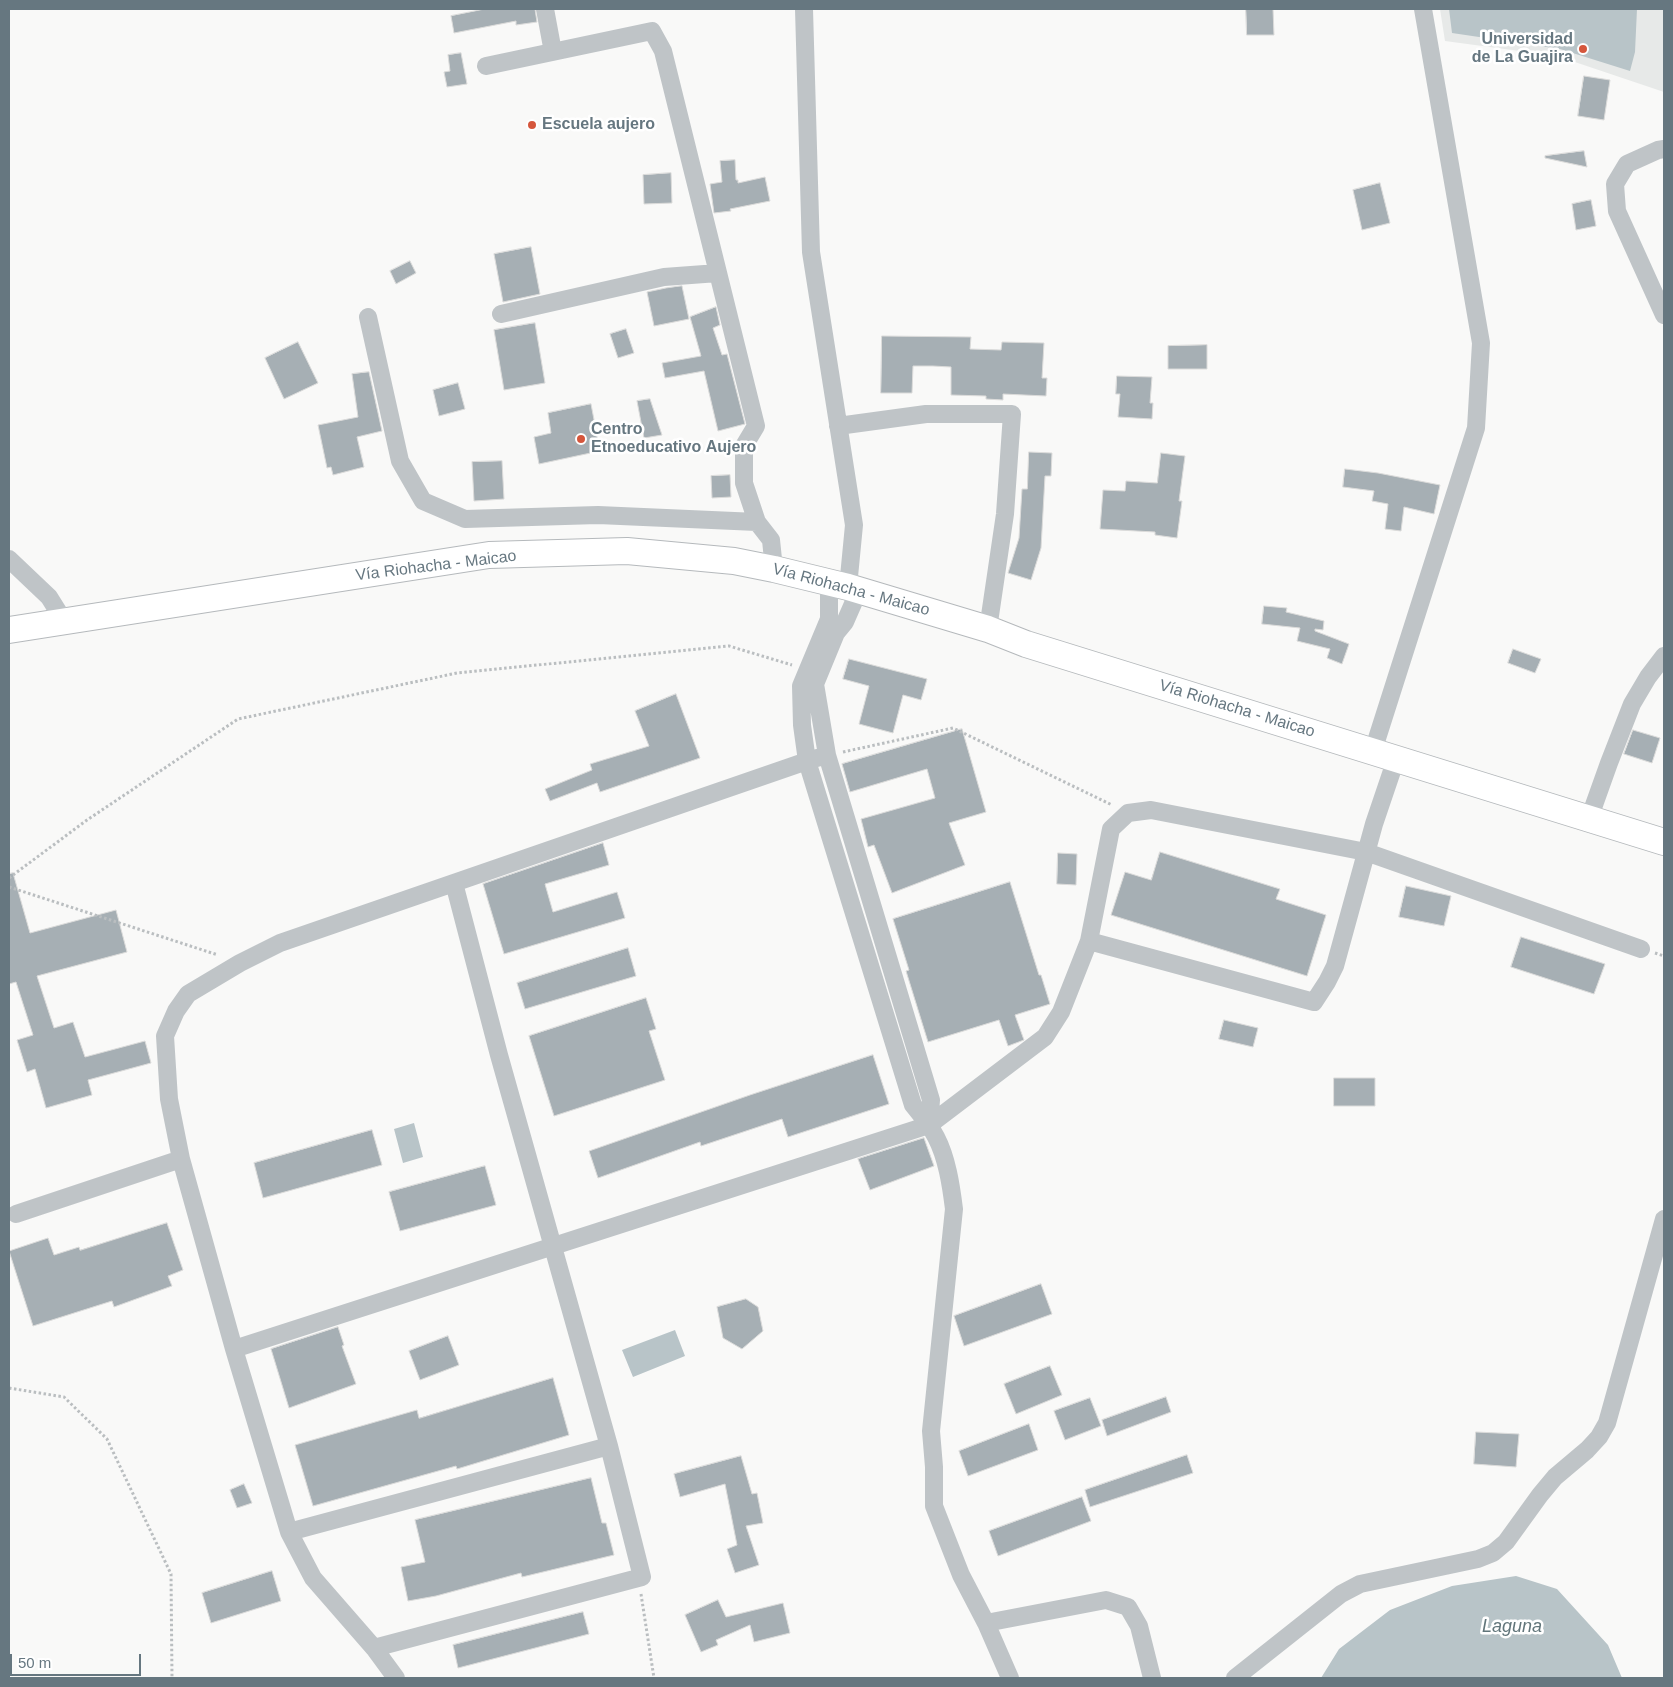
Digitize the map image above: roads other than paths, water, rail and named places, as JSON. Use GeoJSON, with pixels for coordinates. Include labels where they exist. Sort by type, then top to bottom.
{"type":"FeatureCollection","features":[{"type":"Feature","properties":{"kind":"highway","name":"Vía Riohacha - Maicao"},"geometry":{"type":"LineString","coordinates":[[9,630],[489,555],[627,551],[734,561],[774,568],[846,586],[988,629],[1026,644],[1664,842]]}},
{"type":"Feature","properties":{"kind":"street"},"geometry":{"type":"LineString","coordinates":[[545,9],[553,52]]}},
{"type":"Feature","properties":{"kind":"street"},"geometry":{"type":"LineString","coordinates":[[804,9],[811,252],[854,525],[846,586],[837,621],[836,633],[815,684],[827,755],[931,1100],[929,1125]]}},
{"type":"Feature","properties":{"kind":"street"},"geometry":{"type":"LineString","coordinates":[[1089,941],[1314,1002],[1336,966],[1374,824],[1385,755],[1476,428],[1481,343],[1423,9]]}},
{"type":"Feature","properties":{"kind":"street"},"geometry":{"type":"LineString","coordinates":[[486,66],[652,31],[663,51],[756,426],[744,446],[744,483],[757,522],[771,540],[774,568]]}},
{"type":"Feature","properties":{"kind":"street"},"geometry":{"type":"LineString","coordinates":[[1664,149],[1627,164],[1615,184],[1617,210],[1664,315]]}},
{"type":"Feature","properties":{"kind":"street"},"geometry":{"type":"LineString","coordinates":[[502,314],[664,277],[718,273]]}},
{"type":"Feature","properties":{"kind":"street"},"geometry":{"type":"LineString","coordinates":[[368,317],[400,461],[423,501],[465,520],[598,516],[757,522]]}},
{"type":"Feature","properties":{"kind":"street"},"geometry":{"type":"LineString","coordinates":[[838,426],[926,414],[1012,414],[1005,514],[988,629]]}},
{"type":"Feature","properties":{"kind":"street"},"geometry":{"type":"LineString","coordinates":[[9,559],[49,598],[64,621]]}},
{"type":"Feature","properties":{"kind":"street"},"geometry":{"type":"LineString","coordinates":[[846,586],[837,621],[808,670],[801,686],[802,726],[807,761],[913,1105],[929,1125],[937,1139],[950,1180],[954,1209],[931,1431],[934,1467],[934,1506],[961,1575],[986,1623],[1010,1678]]}},
{"type":"Feature","properties":{"kind":"street"},"geometry":{"type":"LineString","coordinates":[[1589,819],[1632,704],[1648,677],[1664,656]]}},
{"type":"Feature","properties":{"kind":"street"},"geometry":{"type":"LineString","coordinates":[[396,1678],[374,1648],[312,1578],[289,1532],[234,1349],[181,1159],[169,1099],[165,1036],[176,1010],[188,994],[240,963],[280,943],[827,755]]}},
{"type":"Feature","properties":{"kind":"street"},"geometry":{"type":"LineString","coordinates":[[234,1349],[929,1125],[1044,1037],[1061,1012],[1089,941],[1111,829],[1128,813],[1151,810],[1366,852],[1641,949]]}},
{"type":"Feature","properties":{"kind":"street"},"geometry":{"type":"LineString","coordinates":[[374,1648],[642,1577],[609,1446],[499,1055],[454,883]]}},
{"type":"Feature","properties":{"kind":"street"},"geometry":{"type":"LineString","coordinates":[[16,1214],[181,1159]]}},
{"type":"Feature","properties":{"kind":"street"},"geometry":{"type":"LineString","coordinates":[[1235,1678],[1341,1594],[1360,1584],[1478,1559],[1493,1553],[1506,1542],[1555,1477],[1587,1450],[1599,1437],[1607,1423],[1664,1219]]}},
{"type":"Feature","properties":{"kind":"street"},"geometry":{"type":"LineString","coordinates":[[289,1532],[609,1446]]}},
{"type":"Feature","properties":{"kind":"street"},"geometry":{"type":"LineString","coordinates":[[986,1623],[1106,1600],[1128,1607],[1139,1626],[1152,1678]]}},
{"type":"Feature","properties":{"kind":"water","name":"Universidad de La Guajira"},"geometry":{"type":"Polygon","coordinates":[[[1449,9],[1637,9],[1635,52],[1630,71],[1560,49],[1452,33],[1449,9]]]}},
{"type":"Feature","properties":{"kind":"water"},"geometry":{"type":"Polygon","coordinates":[[[414,1123],[423,1157],[403,1163],[394,1129],[414,1123]]]}},
{"type":"Feature","properties":{"kind":"water"},"geometry":{"type":"Polygon","coordinates":[[[675,1330],[685,1356],[633,1377],[622,1350],[675,1330]]]}},
{"type":"Feature","properties":{"kind":"water","name":"Laguna"},"geometry":{"type":"Polygon","coordinates":[[[1516,1576],[1557,1589],[1608,1645],[1622,1678],[1321,1678],[1339,1649],[1390,1610],[1452,1586],[1516,1576]]]}},
{"type":"Feature","properties":{"kind":"place","name":"Universidad de La Guajira"},"geometry":{"type":"Point","coordinates":[1583,49]}},
{"type":"Feature","properties":{"kind":"place","name":"Escuela aujero"},"geometry":{"type":"Point","coordinates":[532,125]}},
{"type":"Feature","properties":{"kind":"place","name":"Centro Etnoeducativo Aujero"},"geometry":{"type":"Point","coordinates":[581,439]}}]}
